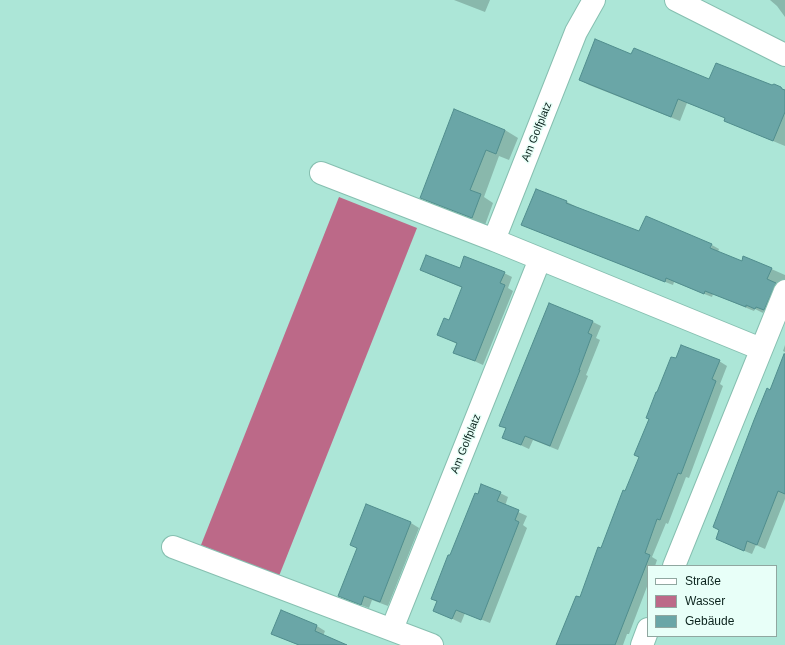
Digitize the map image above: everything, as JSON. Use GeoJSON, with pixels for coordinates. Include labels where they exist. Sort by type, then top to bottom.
{"type":"FeatureCollection","features":[{"type":"Feature","properties":{"kind":"street","name":"Am Golfplatz"},"geometry":{"type":"LineString","coordinates":[[494,240],[576,32],[594,0]]}},
{"type":"Feature","properties":{"kind":"street"},"geometry":{"type":"LineString","coordinates":[[676,0],[785,54]]}},
{"type":"Feature","properties":{"kind":"street"},"geometry":{"type":"LineString","coordinates":[[321,173],[494,240],[761,349]]}},
{"type":"Feature","properties":{"kind":"street","name":"Am Golfplatz"},"geometry":{"type":"LineString","coordinates":[[392,629],[540,260]]}},
{"type":"Feature","properties":{"kind":"street"},"geometry":{"type":"LineString","coordinates":[[674,565],[785,291]]}},
{"type":"Feature","properties":{"kind":"street"},"geometry":{"type":"LineString","coordinates":[[172,547],[432,645]]}},
{"type":"Feature","properties":{"kind":"street"},"geometry":{"type":"LineString","coordinates":[[642,645],[647,632]]}},
{"type":"Feature","properties":{"kind":"water"},"geometry":{"type":"Polygon","coordinates":[[[339,197],[417,228],[279,576],[201,545],[339,197]]]}},
{"type":"Feature","properties":{"kind":"building"},"geometry":{"type":"Polygon","coordinates":[[[595,39],[631,54],[634,48],[709,79],[716,63],[772,85],[774,84],[781,87],[785,90],[785,112],[773,141],[724,121],[725,118],[678,99],[671,117],[579,80],[595,39]]]}},
{"type":"Feature","properties":{"kind":"building"},"geometry":{"type":"Polygon","coordinates":[[[454,109],[505,130],[496,154],[486,150],[470,190],[481,194],[472,218],[420,198],[454,109]]]}},
{"type":"Feature","properties":{"kind":"building"},"geometry":{"type":"Polygon","coordinates":[[[536,189],[567,201],[566,203],[639,231],[646,216],[712,244],[710,248],[742,261],[743,256],[772,268],[767,279],[776,283],[764,310],[756,307],[755,309],[746,305],[746,307],[705,291],[704,294],[666,278],[665,282],[521,225],[536,189]]]}},
{"type":"Feature","properties":{"kind":"building"},"geometry":{"type":"Polygon","coordinates":[[[426,255],[460,268],[464,256],[505,272],[500,283],[505,285],[475,361],[453,353],[457,343],[437,335],[444,318],[449,320],[462,287],[420,270],[426,255]]]}},
{"type":"Feature","properties":{"kind":"building"},"geometry":{"type":"Polygon","coordinates":[[[549,303],[593,321],[588,333],[592,335],[550,446],[525,436],[521,445],[502,438],[506,428],[499,426],[549,303]]]}},
{"type":"Feature","properties":{"kind":"building"},"geometry":{"type":"Polygon","coordinates":[[[681,345],[720,360],[712,379],[716,381],[681,474],[678,473],[660,520],[657,519],[645,553],[650,555],[615,645],[556,645],[576,596],[580,597],[598,547],[601,548],[623,490],[625,491],[639,457],[634,455],[649,419],[646,418],[656,392],[671,357],[676,358],[681,345]]]}},
{"type":"Feature","properties":{"kind":"building"},"geometry":{"type":"Polygon","coordinates":[[[784,354],[785,494],[778,491],[757,545],[747,541],[744,551],[716,539],[719,530],[713,527],[767,388],[770,390],[784,354]]]}},
{"type":"Feature","properties":{"kind":"building"},"geometry":{"type":"Polygon","coordinates":[[[481,484],[501,492],[497,501],[519,510],[515,520],[519,522],[481,620],[456,610],[452,619],[433,611],[437,601],[431,599],[448,555],[450,555],[475,493],[478,494],[481,484]]]}},
{"type":"Feature","properties":{"kind":"building"},"geometry":{"type":"Polygon","coordinates":[[[366,504],[411,522],[380,602],[364,596],[361,605],[338,596],[357,548],[350,545],[366,504]]]}},
{"type":"Feature","properties":{"kind":"building"},"geometry":{"type":"Polygon","coordinates":[[[281,610],[317,625],[315,631],[347,645],[299,645],[271,634],[281,610]]]}}]}
